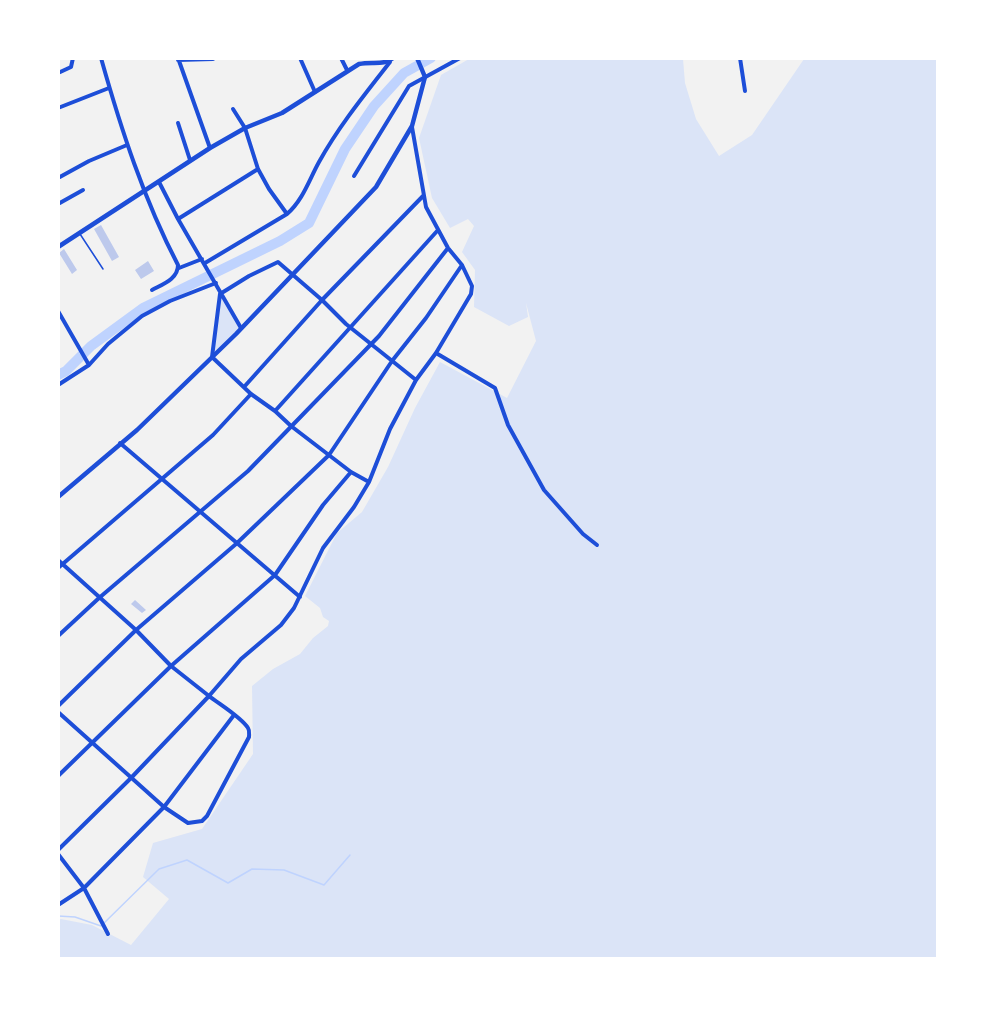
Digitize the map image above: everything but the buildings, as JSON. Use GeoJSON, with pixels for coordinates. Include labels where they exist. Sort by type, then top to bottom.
{"type":"FeatureCollection","features":[{"type":"Feature","properties":{"kind":"street"},"geometry":{"type":"LineString","coordinates":[[58,73],[71,67],[73,58]]}},
{"type":"Feature","properties":{"kind":"street"},"geometry":{"type":"LineString","coordinates":[[101,58],[145,191],[179,268]]}},
{"type":"Feature","properties":{"kind":"street"},"geometry":{"type":"LineString","coordinates":[[300,58],[315,92]]}},
{"type":"Feature","properties":{"kind":"street"},"geometry":{"type":"LineString","coordinates":[[341,58],[348,70]]}},
{"type":"Feature","properties":{"kind":"street"},"geometry":{"type":"LineString","coordinates":[[58,497],[213,357],[376,187],[412,126],[424,74],[417,58]]}},
{"type":"Feature","properties":{"kind":"street"},"geometry":{"type":"LineString","coordinates":[[354,176],[409,86],[424,74],[460,58]]}},
{"type":"Feature","properties":{"kind":"street"},"geometry":{"type":"LineString","coordinates":[[740,58],[746,91]]}},
{"type":"Feature","properties":{"kind":"street"},"geometry":{"type":"LineString","coordinates":[[210,147],[178,59],[213,59]]}},
{"type":"Feature","properties":{"kind":"street"},"geometry":{"type":"LineString","coordinates":[[58,247],[210,147],[245,128],[282,113],[359,64],[371,60],[379,64],[391,60]]}},
{"type":"Feature","properties":{"kind":"street"},"geometry":{"type":"LineString","coordinates":[[152,290],[168,282],[179,268],[204,263],[287,214],[296,206],[319,161],[347,118],[391,60]]}},
{"type":"Feature","properties":{"kind":"street"},"geometry":{"type":"LineString","coordinates":[[58,108],[110,88]]}},
{"type":"Feature","properties":{"kind":"street"},"geometry":{"type":"LineString","coordinates":[[233,109],[245,128],[258,169],[287,214]]}},
{"type":"Feature","properties":{"kind":"street"},"geometry":{"type":"LineString","coordinates":[[178,123],[190,160]]}},
{"type":"Feature","properties":{"kind":"street"},"geometry":{"type":"LineString","coordinates":[[108,934],[84,888],[58,852],[132,778],[241,659],[281,625],[300,597],[323,548],[354,507],[369,482],[390,429],[416,380],[436,353],[471,294],[472,286],[462,265],[448,248],[426,207],[412,126]]}},
{"type":"Feature","properties":{"kind":"street"},"geometry":{"type":"LineString","coordinates":[[58,178],[128,144]]}},
{"type":"Feature","properties":{"kind":"street"},"geometry":{"type":"LineString","coordinates":[[178,219],[258,169]]}},
{"type":"Feature","properties":{"kind":"street"},"geometry":{"type":"LineString","coordinates":[[159,182],[220,294],[242,328]]}},
{"type":"Feature","properties":{"kind":"street"},"geometry":{"type":"LineString","coordinates":[[58,204],[83,190]]}},
{"type":"Feature","properties":{"kind":"street"},"geometry":{"type":"LineString","coordinates":[[244,387],[322,300],[423,195]]}},
{"type":"Feature","properties":{"kind":"street"},"geometry":{"type":"LineString","coordinates":[[275,411],[438,230]]}},
{"type":"Feature","properties":{"kind":"street"},"geometry":{"type":"LineString","coordinates":[[58,636],[99,598],[248,471],[379,336],[448,248]]}},
{"type":"Feature","properties":{"kind":"street"},"geometry":{"type":"LineString","coordinates":[[220,294],[278,262],[351,328],[416,380]]}},
{"type":"Feature","properties":{"kind":"street"},"geometry":{"type":"LineString","coordinates":[[58,706],[136,630],[236,544],[329,455],[392,361],[426,318],[462,265]]}},
{"type":"Feature","properties":{"kind":"street"},"geometry":{"type":"LineString","coordinates":[[58,385],[89,365],[108,344],[142,316],[170,301],[216,283]]}},
{"type":"Feature","properties":{"kind":"street"},"geometry":{"type":"LineString","coordinates":[[213,357],[220,294]]}},
{"type":"Feature","properties":{"kind":"street"},"geometry":{"type":"LineString","coordinates":[[58,311],[89,365]]}},
{"type":"Feature","properties":{"kind":"street"},"geometry":{"type":"LineString","coordinates":[[436,353],[495,388],[508,424],[544,490],[583,534],[597,545]]}},
{"type":"Feature","properties":{"kind":"street"},"geometry":{"type":"LineString","coordinates":[[213,357],[251,394],[351,472],[369,482]]}},
{"type":"Feature","properties":{"kind":"street"},"geometry":{"type":"LineString","coordinates":[[58,712],[164,807],[188,823],[202,821],[207,816],[249,737],[249,728],[171,666],[136,630],[60,564],[213,435],[251,394]]}},
{"type":"Feature","properties":{"kind":"street"},"geometry":{"type":"LineString","coordinates":[[120,443],[300,597]]}},
{"type":"Feature","properties":{"kind":"street"},"geometry":{"type":"LineString","coordinates":[[58,776],[171,666],[274,575],[323,505],[351,472]]}},
{"type":"Feature","properties":{"kind":"street"},"geometry":{"type":"LineString","coordinates":[[58,905],[84,888],[164,807],[234,715]]}},
{"type":"Feature","properties":{"kind":"lane"},"geometry":{"type":"LineString","coordinates":[[80,234],[103,269]]}},
{"type":"Feature","properties":{"kind":"shaded area"},"geometry":{"type":"Polygon","coordinates":[[[469,59],[683,59],[685,83],[696,119],[719,156],[752,135],[804,59],[937,59],[937,958],[59,958],[58,920],[92,925],[131,945],[169,899],[143,877],[153,843],[202,829],[253,754],[252,686],[273,669],[300,654],[313,638],[328,626],[329,621],[323,617],[320,608],[305,596],[337,533],[362,512],[388,467],[415,408],[440,362],[507,398],[536,341],[526,303],[528,317],[509,326],[474,307],[475,270],[462,252],[474,226],[468,219],[450,228],[432,198],[419,138],[441,75],[469,59]]]}},
{"type":"Feature","properties":{"kind":"shaded area"},"geometry":{"type":"Polygon","coordinates":[[[219,291],[241,328],[213,357],[219,291]]]}},
{"type":"Feature","properties":{"kind":"waterway"},"geometry":{"type":"LineString","coordinates":[[58,375],[66,371],[91,346],[143,308],[280,241],[309,223],[345,149],[374,106],[404,73],[431,58]]}},
{"type":"Feature","properties":{"kind":"waterway"},"geometry":{"type":"LineString","coordinates":[[58,916],[75,917],[101,926],[159,869],[187,860],[228,883],[252,869],[284,870],[324,885],[350,855]]}}]}
